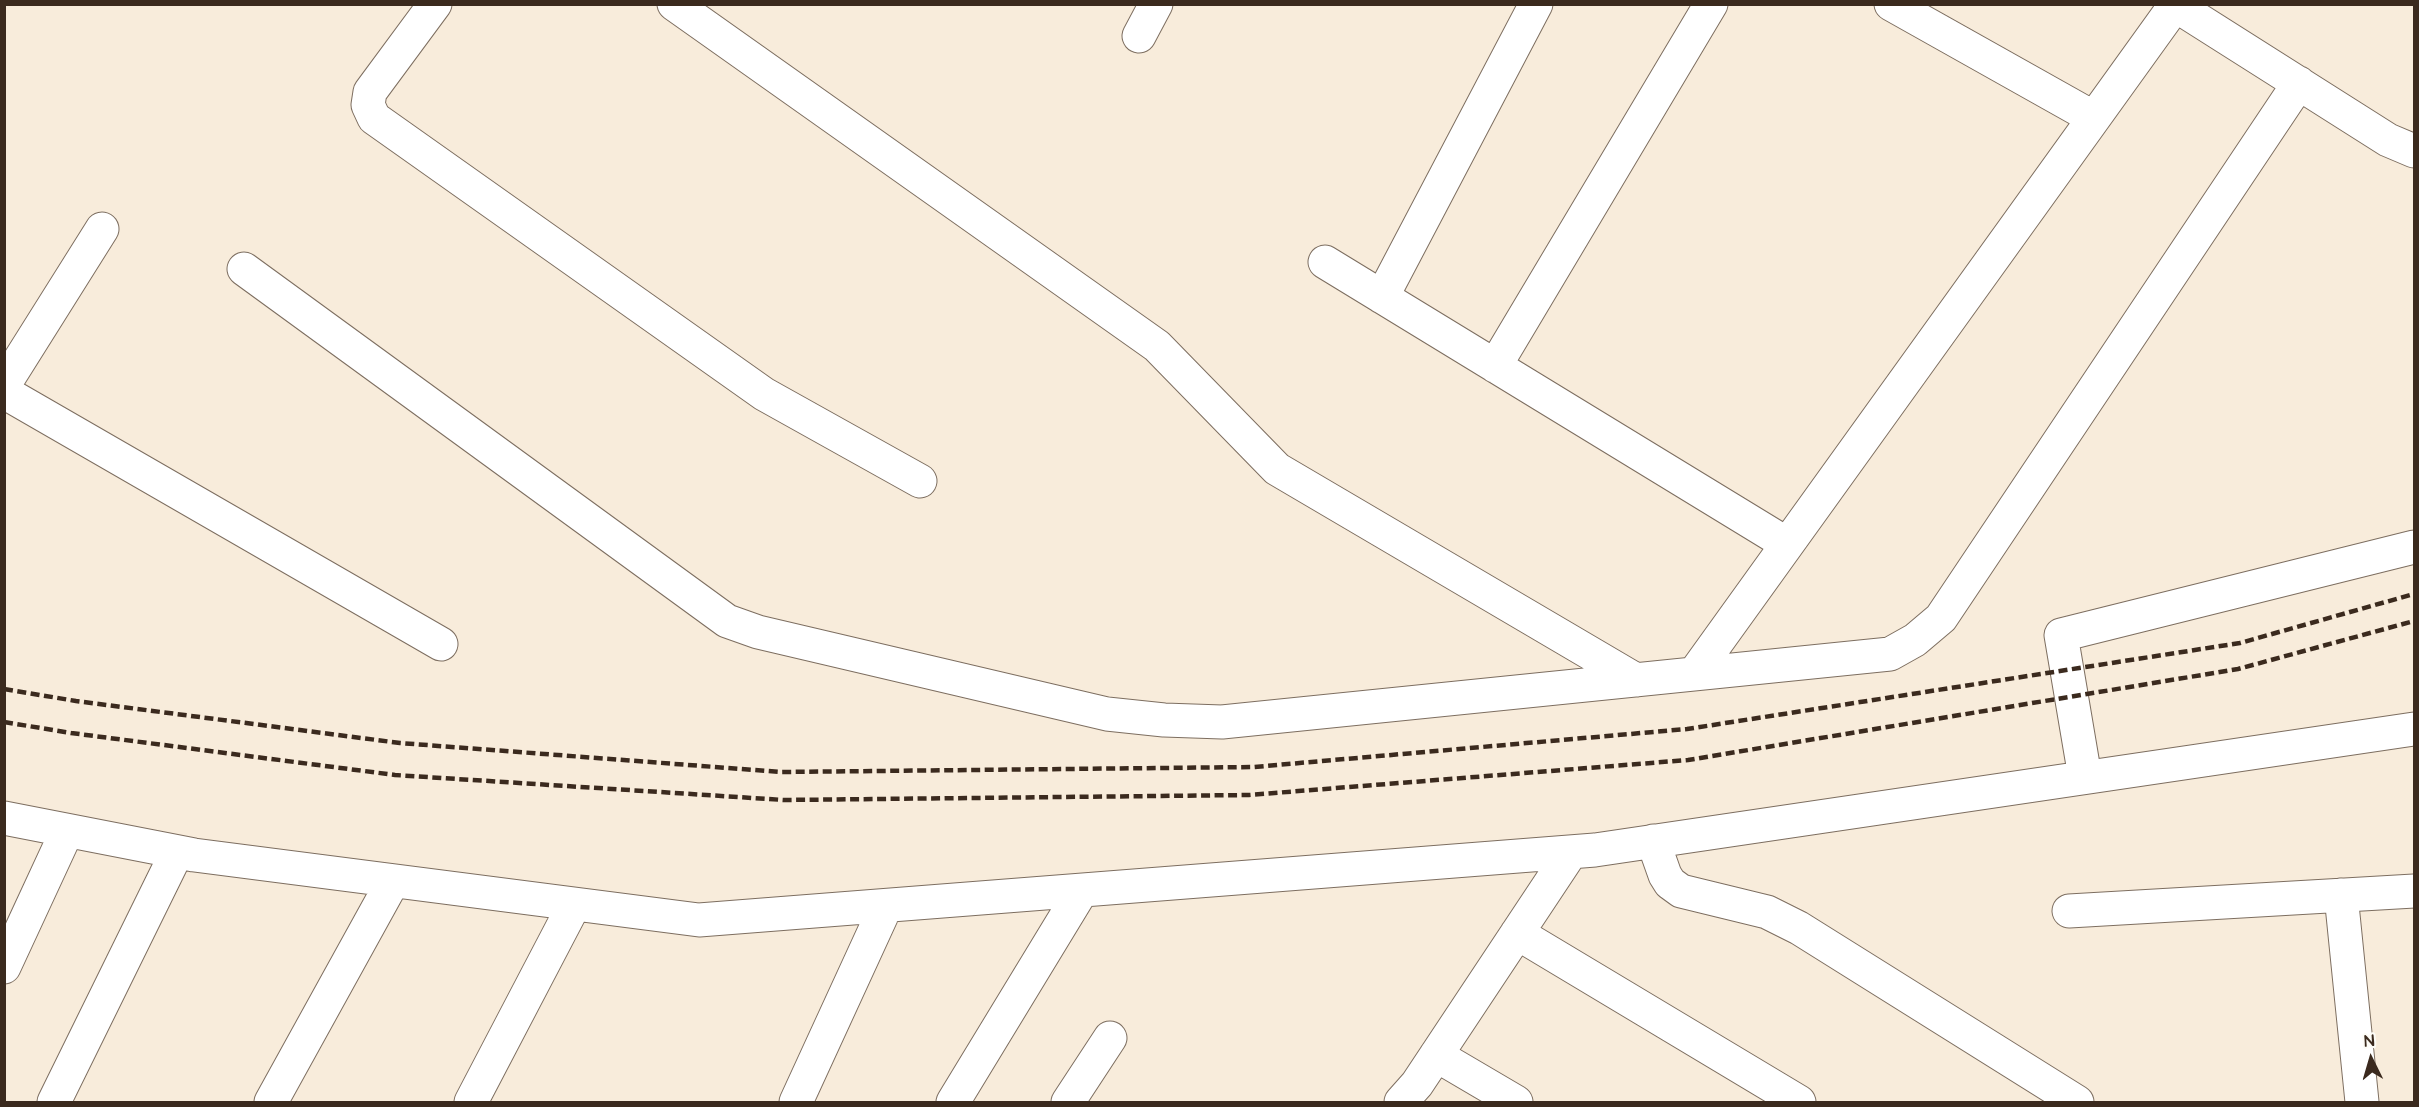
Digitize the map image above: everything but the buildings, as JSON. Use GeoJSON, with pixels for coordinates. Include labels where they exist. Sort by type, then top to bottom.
{"type":"FeatureCollection","features":[{"type":"Feature","properties":{"kind":"street"},"geometry":{"type":"LineString","coordinates":[[435,4],[370,92],[368,105],[374,118],[764,394],[920,480]]}},
{"type":"Feature","properties":{"kind":"street"},"geometry":{"type":"LineString","coordinates":[[674,4],[1157,346],[1277,469],[1636,680]]}},
{"type":"Feature","properties":{"kind":"street"},"geometry":{"type":"LineString","coordinates":[[1139,36],[1156,4]]}},
{"type":"Feature","properties":{"kind":"street"},"geometry":{"type":"LineString","coordinates":[[1382,297],[1536,4]]}},
{"type":"Feature","properties":{"kind":"street"},"geometry":{"type":"LineString","coordinates":[[1495,366],[1711,4]]}},
{"type":"Feature","properties":{"kind":"street"},"geometry":{"type":"LineString","coordinates":[[1891,4],[2094,118]]}},
{"type":"Feature","properties":{"kind":"street"},"geometry":{"type":"LineString","coordinates":[[1694,674],[2176,5],[2388,140],[2415,151]]}},
{"type":"Feature","properties":{"kind":"street"},"geometry":{"type":"LineString","coordinates":[[244,268],[727,621],[758,632],[1107,714],[1164,720],[1222,722],[1890,654],[1927,632],[1941,618],[2299,83]]}},
{"type":"Feature","properties":{"kind":"street"},"geometry":{"type":"LineString","coordinates":[[4,385],[102,229]]}},
{"type":"Feature","properties":{"kind":"street"},"geometry":{"type":"LineString","coordinates":[[1325,262],[1787,544]]}},
{"type":"Feature","properties":{"kind":"street"},"geometry":{"type":"LineString","coordinates":[[4,392],[441,644]]}},
{"type":"Feature","properties":{"kind":"street"},"geometry":{"type":"LineString","coordinates":[[2085,777],[2061,635],[2415,547]]}},
{"type":"Feature","properties":{"kind":"street"},"geometry":{"type":"LineString","coordinates":[[4,818],[177,852],[699,920],[1571,852],[2415,729]]}},
{"type":"Feature","properties":{"kind":"street"},"geometry":{"type":"LineString","coordinates":[[4,967],[67,831]]}},
{"type":"Feature","properties":{"kind":"street"},"geometry":{"type":"LineString","coordinates":[[1653,841],[1665,875],[1670,883],[1681,891],[1767,912],[1799,928],[2076,1102]]}},
{"type":"Feature","properties":{"kind":"street"},"geometry":{"type":"LineString","coordinates":[[54,1102],[177,852]]}},
{"type":"Feature","properties":{"kind":"street"},"geometry":{"type":"LineString","coordinates":[[1401,1102],[1417,1084],[1571,852]]}},
{"type":"Feature","properties":{"kind":"street"},"geometry":{"type":"LineString","coordinates":[[271,1102],[393,881]]}},
{"type":"Feature","properties":{"kind":"street"},"geometry":{"type":"LineString","coordinates":[[953,1102],[1082,890]]}},
{"type":"Feature","properties":{"kind":"street"},"geometry":{"type":"LineString","coordinates":[[2069,911],[2415,891]]}},
{"type":"Feature","properties":{"kind":"street"},"geometry":{"type":"LineString","coordinates":[[2341,895],[2362,1102]]}},
{"type":"Feature","properties":{"kind":"street"},"geometry":{"type":"LineString","coordinates":[[471,1102],[574,905]]}},
{"type":"Feature","properties":{"kind":"street"},"geometry":{"type":"LineString","coordinates":[[796,1102],[886,906]]}},
{"type":"Feature","properties":{"kind":"street"},"geometry":{"type":"LineString","coordinates":[[1517,933],[1799,1102]]}},
{"type":"Feature","properties":{"kind":"street"},"geometry":{"type":"LineString","coordinates":[[1068,1102],[1110,1038]]}},
{"type":"Feature","properties":{"kind":"street"},"geometry":{"type":"LineString","coordinates":[[1436,1054],[1516,1102]]}},
{"type":"Feature","properties":{"kind":"railway"},"geometry":{"type":"LineString","coordinates":[[4,689],[76,701],[400,743],[781,772],[1254,767],[1687,729],[2240,643],[2414,594]]}},
{"type":"Feature","properties":{"kind":"railway"},"geometry":{"type":"LineString","coordinates":[[4,722],[71,733],[395,775],[784,800],[1249,795],[1688,760],[2238,669],[2414,621]]}}]}
